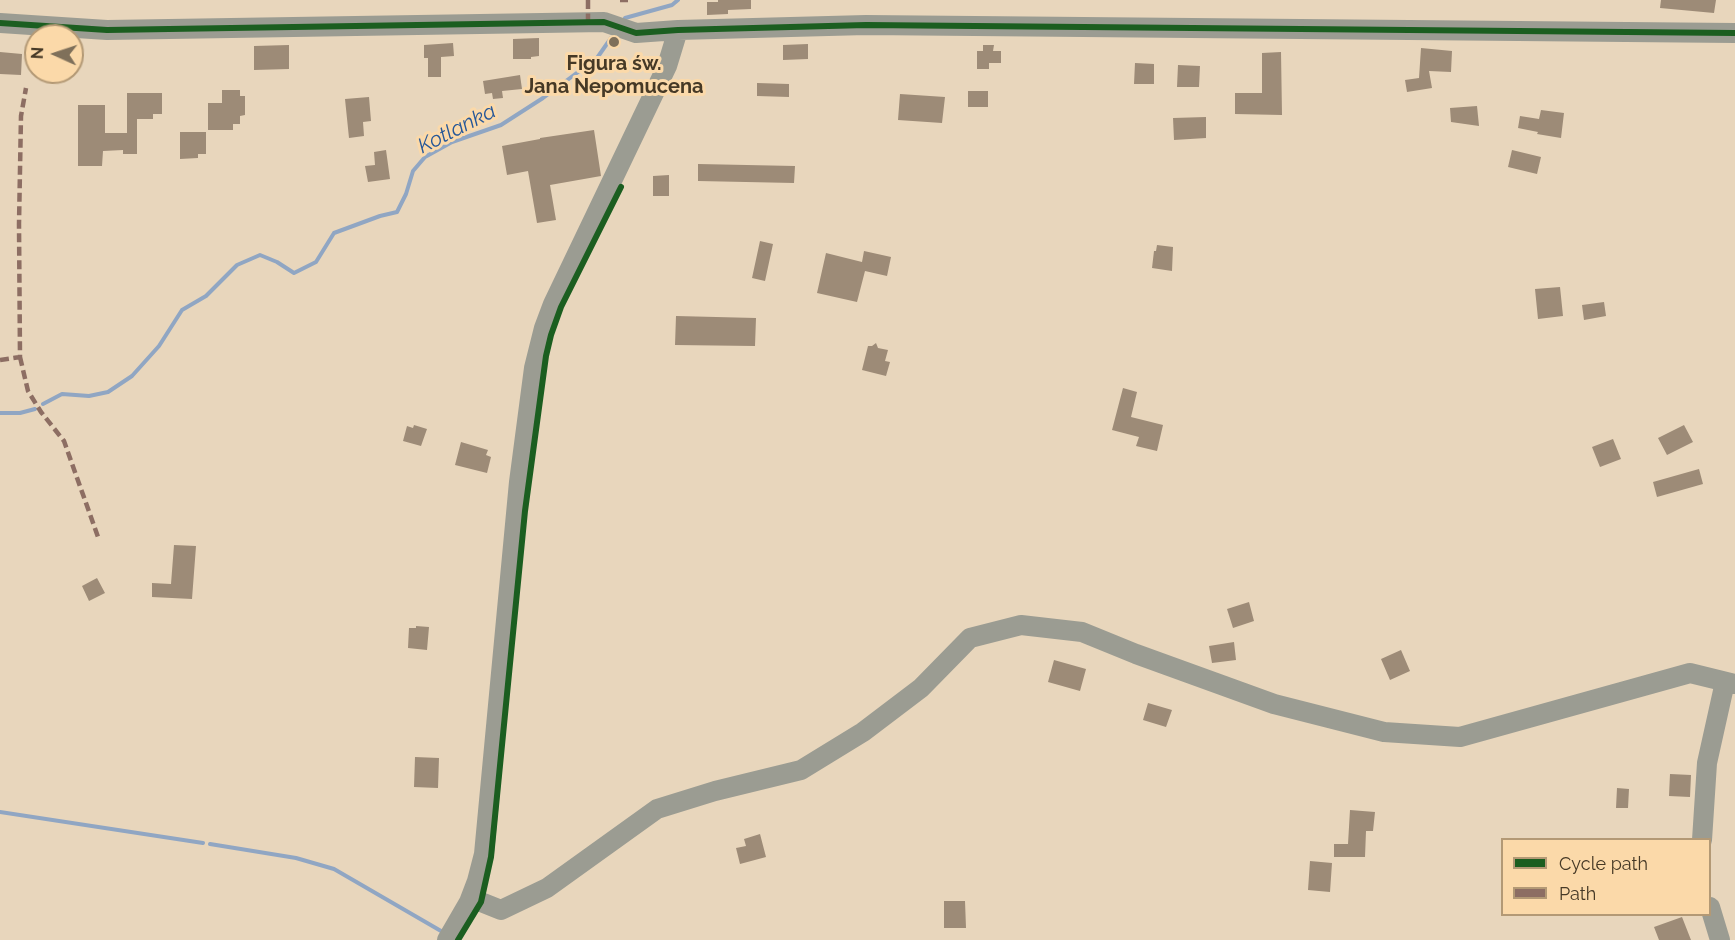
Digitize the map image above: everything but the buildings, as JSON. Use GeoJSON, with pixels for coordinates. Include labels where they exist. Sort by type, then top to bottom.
{"type":"FeatureCollection","features":[{"type":"Feature","properties":{"kind":"street"},"geometry":{"type":"LineString","coordinates":[[0,23],[107,30],[604,22],[636,33],[866,25],[1735,33]]}},
{"type":"Feature","properties":{"kind":"street"},"geometry":{"type":"LineString","coordinates":[[447,940],[469,902],[484,854],[519,482],[538,350],[553,304],[667,66],[678,30]]}},
{"type":"Feature","properties":{"kind":"street"},"geometry":{"type":"LineString","coordinates":[[469,902],[481,902],[501,910],[547,888],[657,809],[715,791],[801,770],[863,732],[921,688],[970,638],[1021,625],[1082,632],[1274,704],[1384,732],[1460,737],[1690,674],[1730,683],[1707,763],[1702,838]]}},
{"type":"Feature","properties":{"kind":"street"},"geometry":{"type":"LineString","coordinates":[[1711,911],[1720,940]]}},
{"type":"Feature","properties":{"kind":"waterway","name":"Kotlanka"},"geometry":{"type":"LineString","coordinates":[[625,18],[672,5],[678,0]]}},
{"type":"Feature","properties":{"kind":"waterway","name":"Kotlanka"},"geometry":{"type":"LineString","coordinates":[[43,404],[62,394],[89,396],[108,392],[132,376],[159,346],[182,310],[206,296],[237,265],[260,255],[294,273],[316,262],[334,233],[397,212],[406,194],[413,171],[425,157],[452,142],[501,125],[543,98],[597,58],[611,38]]}},
{"type":"Feature","properties":{"kind":"waterway","name":"Kotlanka"},"geometry":{"type":"LineString","coordinates":[[0,413],[20,413],[35,409]]}},
{"type":"Feature","properties":{"kind":"waterway"},"geometry":{"type":"LineString","coordinates":[[0,812],[203,843]]}},
{"type":"Feature","properties":{"kind":"waterway"},"geometry":{"type":"LineString","coordinates":[[210,844],[296,858],[334,869],[441,931]]}},
{"type":"Feature","properties":{"kind":"marked path"},"geometry":{"type":"LineString","coordinates":[[588,0],[588,23]]}},
{"type":"Feature","properties":{"kind":"marked path"},"geometry":{"type":"LineString","coordinates":[[620,0],[628,0]]}},
{"type":"Feature","properties":{"kind":"marked path"},"geometry":{"type":"LineString","coordinates":[[0,360],[20,357],[21,116],[26,88]]}},
{"type":"Feature","properties":{"kind":"marked path"},"geometry":{"type":"LineString","coordinates":[[20,357],[28,391],[64,441],[98,537]]}},
{"type":"Feature","properties":{"kind":"cycle path"},"geometry":{"type":"LineString","coordinates":[[0,23],[107,30],[604,22],[636,33],[866,25],[1735,33]]}},
{"type":"Feature","properties":{"kind":"cycle path"},"geometry":{"type":"LineString","coordinates":[[458,940],[481,902],[491,857],[525,511],[546,356],[561,307],[621,187]]}},
{"type":"Feature","properties":{"kind":"place","name":"Figura św. Jana Nepomucena"},"geometry":{"type":"Point","coordinates":[614,42]}}]}
